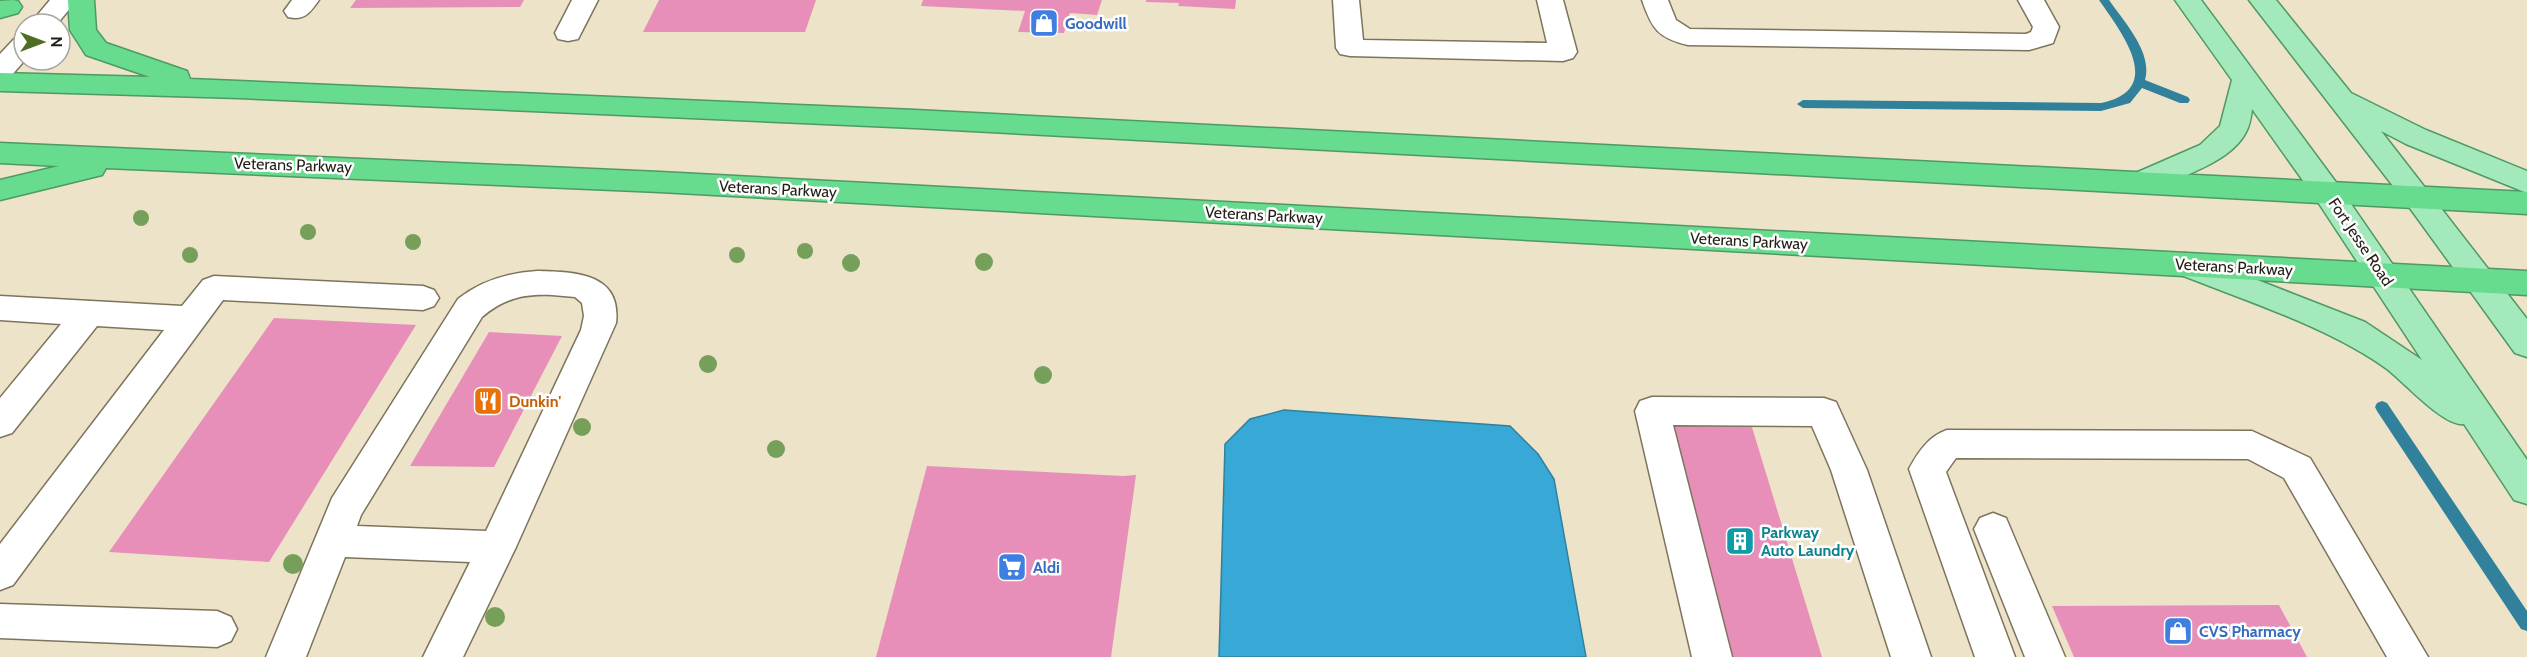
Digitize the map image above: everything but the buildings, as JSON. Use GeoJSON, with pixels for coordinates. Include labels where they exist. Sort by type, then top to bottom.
{"type":"FeatureCollection","features":[{"type":"Feature","properties":{"kind":"highway"},"geometry":{"type":"LineString","coordinates":[[81,0],[83,30],[96,49],[207,88]]}},
{"type":"Feature","properties":{"kind":"highway"},"geometry":{"type":"LineString","coordinates":[[0,82],[207,88],[868,117],[2527,203]]}},
{"type":"Feature","properties":{"kind":"highway","name":"Veterans Parkway"},"geometry":{"type":"LineString","coordinates":[[0,153],[696,184],[2527,283]]}},
{"type":"Feature","properties":{"kind":"highway"},"geometry":{"type":"LineString","coordinates":[[0,190],[130,158]]}},
{"type":"Feature","properties":{"kind":"main road","name":"Fort Jesse Road"},"geometry":{"type":"LineString","coordinates":[[2188,0],[2327,192],[2527,489]]}},
{"type":"Feature","properties":{"kind":"main road"},"geometry":{"type":"LineString","coordinates":[[2262,0],[2418,197],[2527,344]]}},
{"type":"Feature","properties":{"kind":"main road"},"geometry":{"type":"LineString","coordinates":[[2142,182],[2210,152],[2233,130],[2246,79]]}},
{"type":"Feature","properties":{"kind":"main road"},"geometry":{"type":"LineString","coordinates":[[2338,96],[2416,137],[2527,183]]}},
{"type":"Feature","properties":{"kind":"main road"},"geometry":{"type":"LineString","coordinates":[[2184,264],[2353,330],[2399,360],[2487,431]]}},
{"type":"Feature","properties":{"kind":"street"},"geometry":{"type":"LineString","coordinates":[[54,12],[64,0]]}},
{"type":"Feature","properties":{"kind":"street"},"geometry":{"type":"LineString","coordinates":[[568,33],[585,0]]}},
{"type":"Feature","properties":{"kind":"street"},"geometry":{"type":"LineString","coordinates":[[1346,0],[1350,48],[1563,52],[1550,0]]}},
{"type":"Feature","properties":{"kind":"street"},"geometry":{"type":"LineString","coordinates":[[1655,0],[1663,24],[1673,33],[1688,38],[2029,42],[2043,38],[2046,27],[2031,0]]}},
{"type":"Feature","properties":{"kind":"street"},"geometry":{"type":"LineString","coordinates":[[0,71],[12,58]]}},
{"type":"Feature","properties":{"kind":"street"},"geometry":{"type":"LineString","coordinates":[[286,657],[345,509],[470,308],[489,293],[518,284],[571,285],[590,290],[597,298],[603,314],[598,330],[443,657]]}},
{"type":"Feature","properties":{"kind":"street"},"geometry":{"type":"LineString","coordinates":[[0,573],[214,288],[423,298]]}},
{"type":"Feature","properties":{"kind":"street"},"geometry":{"type":"LineString","coordinates":[[0,308],[190,319]]}},
{"type":"Feature","properties":{"kind":"street"},"geometry":{"type":"LineString","coordinates":[[0,423],[89,314]]}},
{"type":"Feature","properties":{"kind":"street"},"geometry":{"type":"LineString","coordinates":[[1712,657],[1652,411],[1824,412],[1850,470],[1911,657]]}},
{"type":"Feature","properties":{"kind":"street"},"geometry":{"type":"LineString","coordinates":[[1995,657],[1927,470],[1947,444],[2252,446],[2297,468],[2408,657]]}},
{"type":"Feature","properties":{"kind":"street"},"geometry":{"type":"LineString","coordinates":[[1993,529],[2045,657]]}},
{"type":"Feature","properties":{"kind":"street"},"geometry":{"type":"LineString","coordinates":[[332,541],[497,547]]}},
{"type":"Feature","properties":{"kind":"street"},"geometry":{"type":"LineString","coordinates":[[0,621],[217,629]]}},
{"type":"Feature","properties":{"kind":"water"},"geometry":{"type":"Polygon","coordinates":[[[1284,410],[1510,426],[1538,454],[1554,479],[1586,657],[1219,657],[1225,444],[1250,419],[1284,410]]]}},
{"type":"Feature","properties":{"kind":"waterway"},"geometry":{"type":"LineString","coordinates":[[1803,104],[2101,107],[2119,103],[2128,98],[2137,87],[2141,74],[2140,62],[2136,49],[2104,0]]}},
{"type":"Feature","properties":{"kind":"waterway"},"geometry":{"type":"LineString","coordinates":[[2141,83],[2184,100]]}},
{"type":"Feature","properties":{"kind":"waterway"},"geometry":{"type":"LineString","coordinates":[[2382,407],[2527,624]]}},
{"type":"Feature","properties":{"kind":"place","name":"Goodwill"},"geometry":{"type":"Point","coordinates":[1044,23]}},
{"type":"Feature","properties":{"kind":"place","name":"Dunkin'"},"geometry":{"type":"Point","coordinates":[488,401]}},
{"type":"Feature","properties":{"kind":"place","name":"Parkway Auto Laundry"},"geometry":{"type":"Point","coordinates":[1740,541]}},
{"type":"Feature","properties":{"kind":"place","name":"Aldi"},"geometry":{"type":"Point","coordinates":[1012,567]}},
{"type":"Feature","properties":{"kind":"place","name":"CVS Pharmacy"},"geometry":{"type":"Point","coordinates":[2178,631]}}]}
